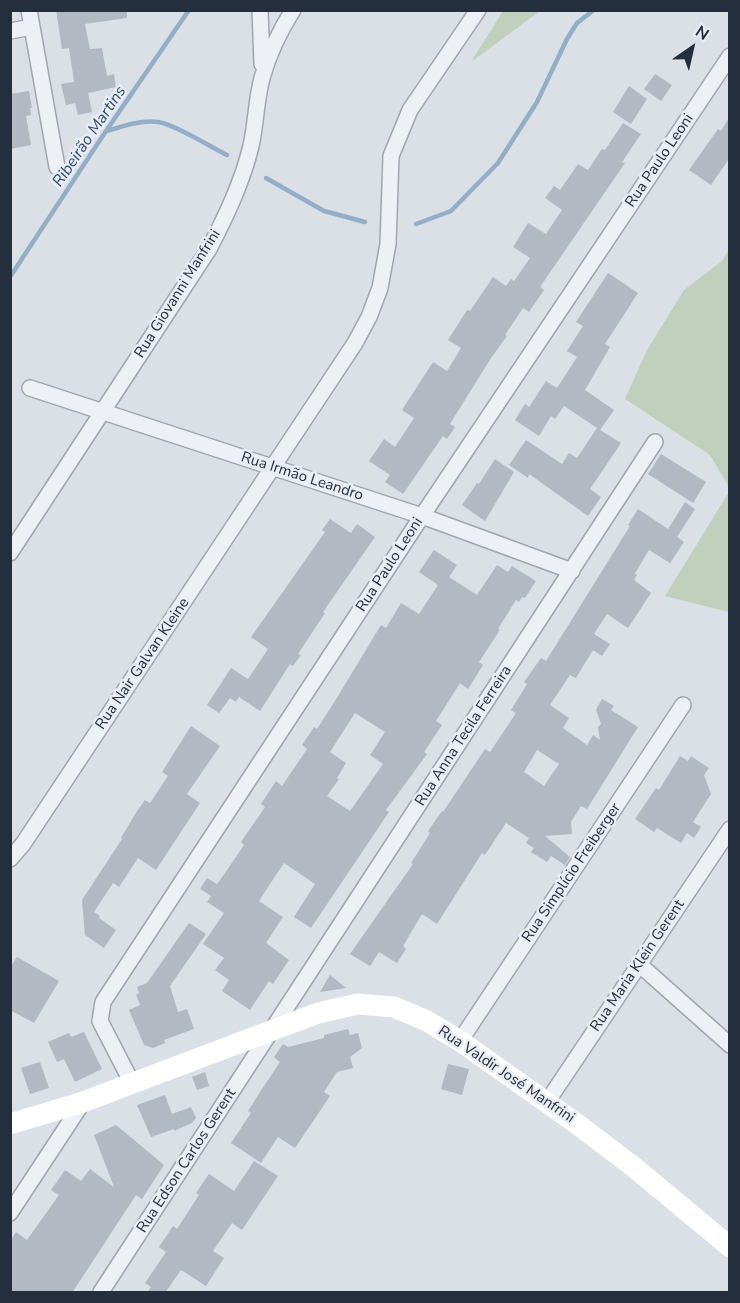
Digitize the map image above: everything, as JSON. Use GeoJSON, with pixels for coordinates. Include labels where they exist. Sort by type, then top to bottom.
{"type":"FeatureCollection","features":[{"type":"Feature","properties":{"kind":"street"},"geometry":{"type":"LineString","coordinates":[[29,10],[57,167]]}},
{"type":"Feature","properties":{"kind":"street"},"geometry":{"type":"LineString","coordinates":[[260,10],[262,78]]}},
{"type":"Feature","properties":{"kind":"street","name":"Rua Giovanni Manfrini"},"geometry":{"type":"LineString","coordinates":[[10,553],[209,249],[244,173],[251,146],[262,78],[273,46],[293,10]]}},
{"type":"Feature","properties":{"kind":"street","name":"Rua Nair Galvan Kleine"},"geometry":{"type":"LineString","coordinates":[[10,859],[23,844],[355,343],[369,317],[380,288],[388,244],[391,156],[410,110],[478,10]]}},
{"type":"Feature","properties":{"kind":"street"},"geometry":{"type":"LineString","coordinates":[[10,31],[32,27]]}},
{"type":"Feature","properties":{"kind":"street","name":"Rua Paulo Leoni"},"geometry":{"type":"LineString","coordinates":[[132,1083],[100,1021],[103,1002],[422,516],[729,56]]}},
{"type":"Feature","properties":{"kind":"street","name":"Rua Irmão Leandro"},"geometry":{"type":"LineString","coordinates":[[30,388],[422,516],[572,571]]}},
{"type":"Feature","properties":{"kind":"street","name":"Rua Anna Tecila Ferreira"},"geometry":{"type":"LineString","coordinates":[[273,1029],[655,442]]}},
{"type":"Feature","properties":{"kind":"street","name":"Rua Simplício Freiberger"},"geometry":{"type":"LineString","coordinates":[[460,1041],[683,705]]}},
{"type":"Feature","properties":{"kind":"street","name":"Rua Maria Klein Gerent"},"geometry":{"type":"LineString","coordinates":[[547,1102],[729,829]]}},
{"type":"Feature","properties":{"kind":"street"},"geometry":{"type":"LineString","coordinates":[[640,965],[729,1045]]}},
{"type":"Feature","properties":{"kind":"street","name":"Rua Valdir José Manfrini"},"geometry":{"type":"LineString","coordinates":[[10,1124],[83,1102],[318,1013],[358,1004],[394,1007],[427,1021],[460,1041],[547,1102],[634,1168],[729,1247]]}},
{"type":"Feature","properties":{"kind":"street","name":"Rua Edson Carlos Gerent"},"geometry":{"type":"LineString","coordinates":[[101,1293],[273,1029]]}},
{"type":"Feature","properties":{"kind":"street"},"geometry":{"type":"LineString","coordinates":[[10,1213],[83,1102]]}},
{"type":"Feature","properties":{"kind":"green space"},"geometry":{"type":"Polygon","coordinates":[[[503,11],[540,11],[471,62],[503,11]]]}},
{"type":"Feature","properties":{"kind":"green space"},"geometry":{"type":"Polygon","coordinates":[[[729,249],[729,487],[710,455],[625,399],[647,350],[684,290],[722,261],[729,249]]]}},
{"type":"Feature","properties":{"kind":"green space"},"geometry":{"type":"Polygon","coordinates":[[[729,492],[729,612],[665,596],[729,492]]]}},
{"type":"Feature","properties":{"kind":"building"},"geometry":{"type":"Polygon","coordinates":[[[56,10],[127,10],[127,18],[85,24],[90,49],[102,48],[107,76],[114,74],[116,87],[88,93],[92,112],[78,115],[75,103],[66,105],[61,84],[74,82],[69,48],[62,49],[56,10]]]}},
{"type":"Feature","properties":{"kind":"building"},"geometry":{"type":"Polygon","coordinates":[[[655,74],[672,85],[661,101],[644,89],[655,74]]]}},
{"type":"Feature","properties":{"kind":"building"},"geometry":{"type":"Polygon","coordinates":[[[629,86],[647,99],[631,124],[613,112],[629,86]]]}},
{"type":"Feature","properties":{"kind":"building"},"geometry":{"type":"Polygon","coordinates":[[[29,91],[32,108],[30,108],[31,115],[26,116],[31,145],[10,149],[10,94],[29,91]]]}},
{"type":"Feature","properties":{"kind":"building"},"geometry":{"type":"Polygon","coordinates":[[[729,118],[729,159],[711,185],[689,170],[718,129],[721,131],[729,118]]]}},
{"type":"Feature","properties":{"kind":"building"},"geometry":{"type":"Polygon","coordinates":[[[623,123],[641,134],[622,162],[625,163],[540,287],[544,290],[529,312],[523,308],[505,335],[507,336],[450,424],[455,427],[447,439],[443,436],[403,494],[385,482],[390,475],[369,461],[384,439],[395,447],[414,418],[402,410],[433,362],[447,371],[461,348],[448,340],[467,310],[470,311],[493,277],[506,286],[511,279],[514,281],[530,258],[513,247],[528,223],[546,234],[562,210],[545,198],[554,186],[560,190],[578,164],[588,170],[623,123]]]}},
{"type":"Feature","properties":{"kind":"building"},"geometry":{"type":"Polygon","coordinates":[[[608,273],[638,293],[605,344],[610,347],[585,390],[614,410],[600,430],[564,406],[555,419],[551,416],[539,436],[515,420],[525,404],[529,407],[546,381],[557,388],[577,357],[567,351],[583,326],[576,322],[608,273]]]}},
{"type":"Feature","properties":{"kind":"building"},"geometry":{"type":"Polygon","coordinates":[[[597,428],[621,443],[590,489],[601,497],[588,516],[529,474],[528,478],[509,465],[526,440],[562,464],[569,453],[577,458],[597,428]]]}},
{"type":"Feature","properties":{"kind":"building"},"geometry":{"type":"Polygon","coordinates":[[[661,454],[706,482],[693,503],[648,474],[661,454]]]}},
{"type":"Feature","properties":{"kind":"building"},"geometry":{"type":"Polygon","coordinates":[[[495,459],[514,472],[485,521],[462,505],[495,459]]]}},
{"type":"Feature","properties":{"kind":"building"},"geometry":{"type":"Polygon","coordinates":[[[685,502],[695,509],[677,537],[684,542],[670,563],[649,550],[635,573],[637,575],[634,580],[651,593],[628,628],[607,614],[594,634],[610,644],[602,656],[593,650],[576,678],[570,675],[550,705],[569,718],[563,728],[587,745],[593,735],[600,740],[598,727],[601,724],[596,710],[602,699],[614,706],[611,710],[638,727],[587,809],[581,806],[571,822],[572,834],[545,836],[570,857],[565,865],[551,856],[547,862],[531,852],[534,848],[526,843],[529,838],[506,823],[485,855],[482,853],[437,924],[422,914],[403,946],[406,949],[397,963],[379,952],[370,966],[350,954],[413,864],[411,863],[430,833],[428,831],[485,749],[490,752],[516,713],[511,710],[527,684],[524,682],[541,658],[546,661],[630,526],[628,525],[638,509],[668,529],[685,502]],[[537,750],[524,772],[544,786],[559,764],[537,750]]]}},
{"type":"Feature","properties":{"kind":"building"},"geometry":{"type":"Polygon","coordinates":[[[330,519],[351,533],[357,524],[375,537],[323,612],[325,613],[298,654],[301,655],[293,666],[290,664],[260,711],[239,697],[236,702],[230,698],[219,713],[207,705],[231,668],[248,679],[268,649],[251,637],[325,532],[322,530],[330,519]]]}},
{"type":"Feature","properties":{"kind":"building"},"geometry":{"type":"Polygon","coordinates":[[[434,550],[457,565],[449,577],[477,595],[497,565],[508,572],[512,566],[536,581],[525,598],[522,597],[519,602],[516,600],[479,662],[483,665],[468,689],[460,683],[436,721],[442,725],[424,752],[427,754],[386,810],[389,812],[311,928],[294,917],[315,884],[284,863],[270,884],[259,901],[283,917],[266,943],[289,960],[273,984],[269,981],[250,1010],[222,991],[229,980],[215,970],[224,958],[203,944],[224,913],[207,902],[211,896],[200,889],[207,878],[217,884],[225,873],[244,845],[241,842],[265,807],[261,804],[276,781],[282,786],[307,749],[302,745],[314,727],[317,729],[381,625],[386,628],[401,603],[419,614],[438,585],[419,572],[434,550]],[[355,713],[330,752],[346,763],[337,778],[339,779],[327,796],[350,811],[383,764],[370,755],[385,732],[355,713]]]}},
{"type":"Feature","properties":{"kind":"building"},"geometry":{"type":"Polygon","coordinates":[[[191,726],[220,746],[187,794],[200,803],[156,870],[138,858],[119,887],[113,883],[94,912],[116,930],[104,948],[85,935],[82,900],[122,839],[137,811],[145,800],[150,803],[168,776],[162,772],[191,726]]]}},
{"type":"Feature","properties":{"kind":"building"},"geometry":{"type":"Polygon","coordinates":[[[680,756],[688,761],[691,756],[709,768],[704,775],[711,794],[693,822],[701,827],[694,838],[687,833],[681,843],[657,828],[654,832],[635,819],[656,788],[659,790],[680,756]]]}},
{"type":"Feature","properties":{"kind":"building"},"geometry":{"type":"Polygon","coordinates":[[[189,923],[206,934],[170,986],[178,1012],[187,1009],[194,1029],[164,1040],[165,1043],[153,1048],[144,1045],[129,1010],[140,1005],[136,995],[139,993],[137,987],[147,983],[189,923]]]}},
{"type":"Feature","properties":{"kind":"building"},"geometry":{"type":"Polygon","coordinates":[[[17,957],[59,981],[34,1023],[10,1010],[10,968],[17,957]]]}},
{"type":"Feature","properties":{"kind":"building"},"geometry":{"type":"Polygon","coordinates":[[[330,975],[346,988],[320,992],[330,975]]]}},
{"type":"Feature","properties":{"kind":"building"},"geometry":{"type":"Polygon","coordinates":[[[348,1029],[350,1035],[358,1033],[362,1048],[350,1057],[353,1068],[337,1072],[324,1092],[330,1096],[295,1148],[278,1137],[261,1163],[231,1143],[251,1113],[248,1111],[280,1062],[274,1057],[283,1044],[288,1047],[348,1029]]]}},
{"type":"Feature","properties":{"kind":"building"},"geometry":{"type":"Polygon","coordinates":[[[84,1032],[102,1069],[75,1082],[64,1059],[57,1062],[48,1042],[69,1033],[71,1037],[84,1032]]]}},
{"type":"Feature","properties":{"kind":"building"},"geometry":{"type":"Polygon","coordinates":[[[40,1062],[49,1088],[30,1094],[21,1068],[40,1062]]]}},
{"type":"Feature","properties":{"kind":"building"},"geometry":{"type":"Polygon","coordinates":[[[448,1064],[469,1069],[462,1095],[441,1089],[448,1064]]]}},
{"type":"Feature","properties":{"kind":"building"},"geometry":{"type":"Polygon","coordinates":[[[205,1072],[209,1086],[197,1090],[192,1077],[205,1072]]]}},
{"type":"Feature","properties":{"kind":"building"},"geometry":{"type":"Polygon","coordinates":[[[165,1095],[172,1114],[191,1107],[196,1118],[192,1123],[174,1131],[174,1129],[151,1137],[137,1105],[165,1095]]]}},
{"type":"Feature","properties":{"kind":"building"},"geometry":{"type":"Polygon","coordinates":[[[116,1125],[164,1165],[142,1199],[136,1195],[72,1293],[10,1293],[10,1241],[16,1232],[27,1240],[59,1195],[51,1190],[65,1170],[81,1181],[90,1169],[114,1187],[94,1135],[116,1125]]]}},
{"type":"Feature","properties":{"kind":"building"},"geometry":{"type":"Polygon","coordinates":[[[254,1161],[278,1176],[242,1230],[232,1223],[213,1251],[224,1258],[206,1286],[181,1270],[165,1293],[147,1293],[151,1287],[145,1283],[166,1252],[159,1247],[173,1226],[177,1229],[199,1195],[196,1193],[209,1174],[234,1191],[254,1161]]]}},
{"type":"Feature","properties":{"kind":"waterway","name":"Ribeirão Martins"},"geometry":{"type":"LineString","coordinates":[[10,277],[189,10]]}},
{"type":"Feature","properties":{"kind":"waterway"},"geometry":{"type":"LineString","coordinates":[[416,224],[451,211],[498,163],[537,102],[577,23],[594,10]]}},
{"type":"Feature","properties":{"kind":"waterway"},"geometry":{"type":"LineString","coordinates":[[107,131],[125,125],[158,122],[183,131],[227,155]]}},
{"type":"Feature","properties":{"kind":"waterway"},"geometry":{"type":"LineString","coordinates":[[266,178],[324,211],[365,222]]}}]}
